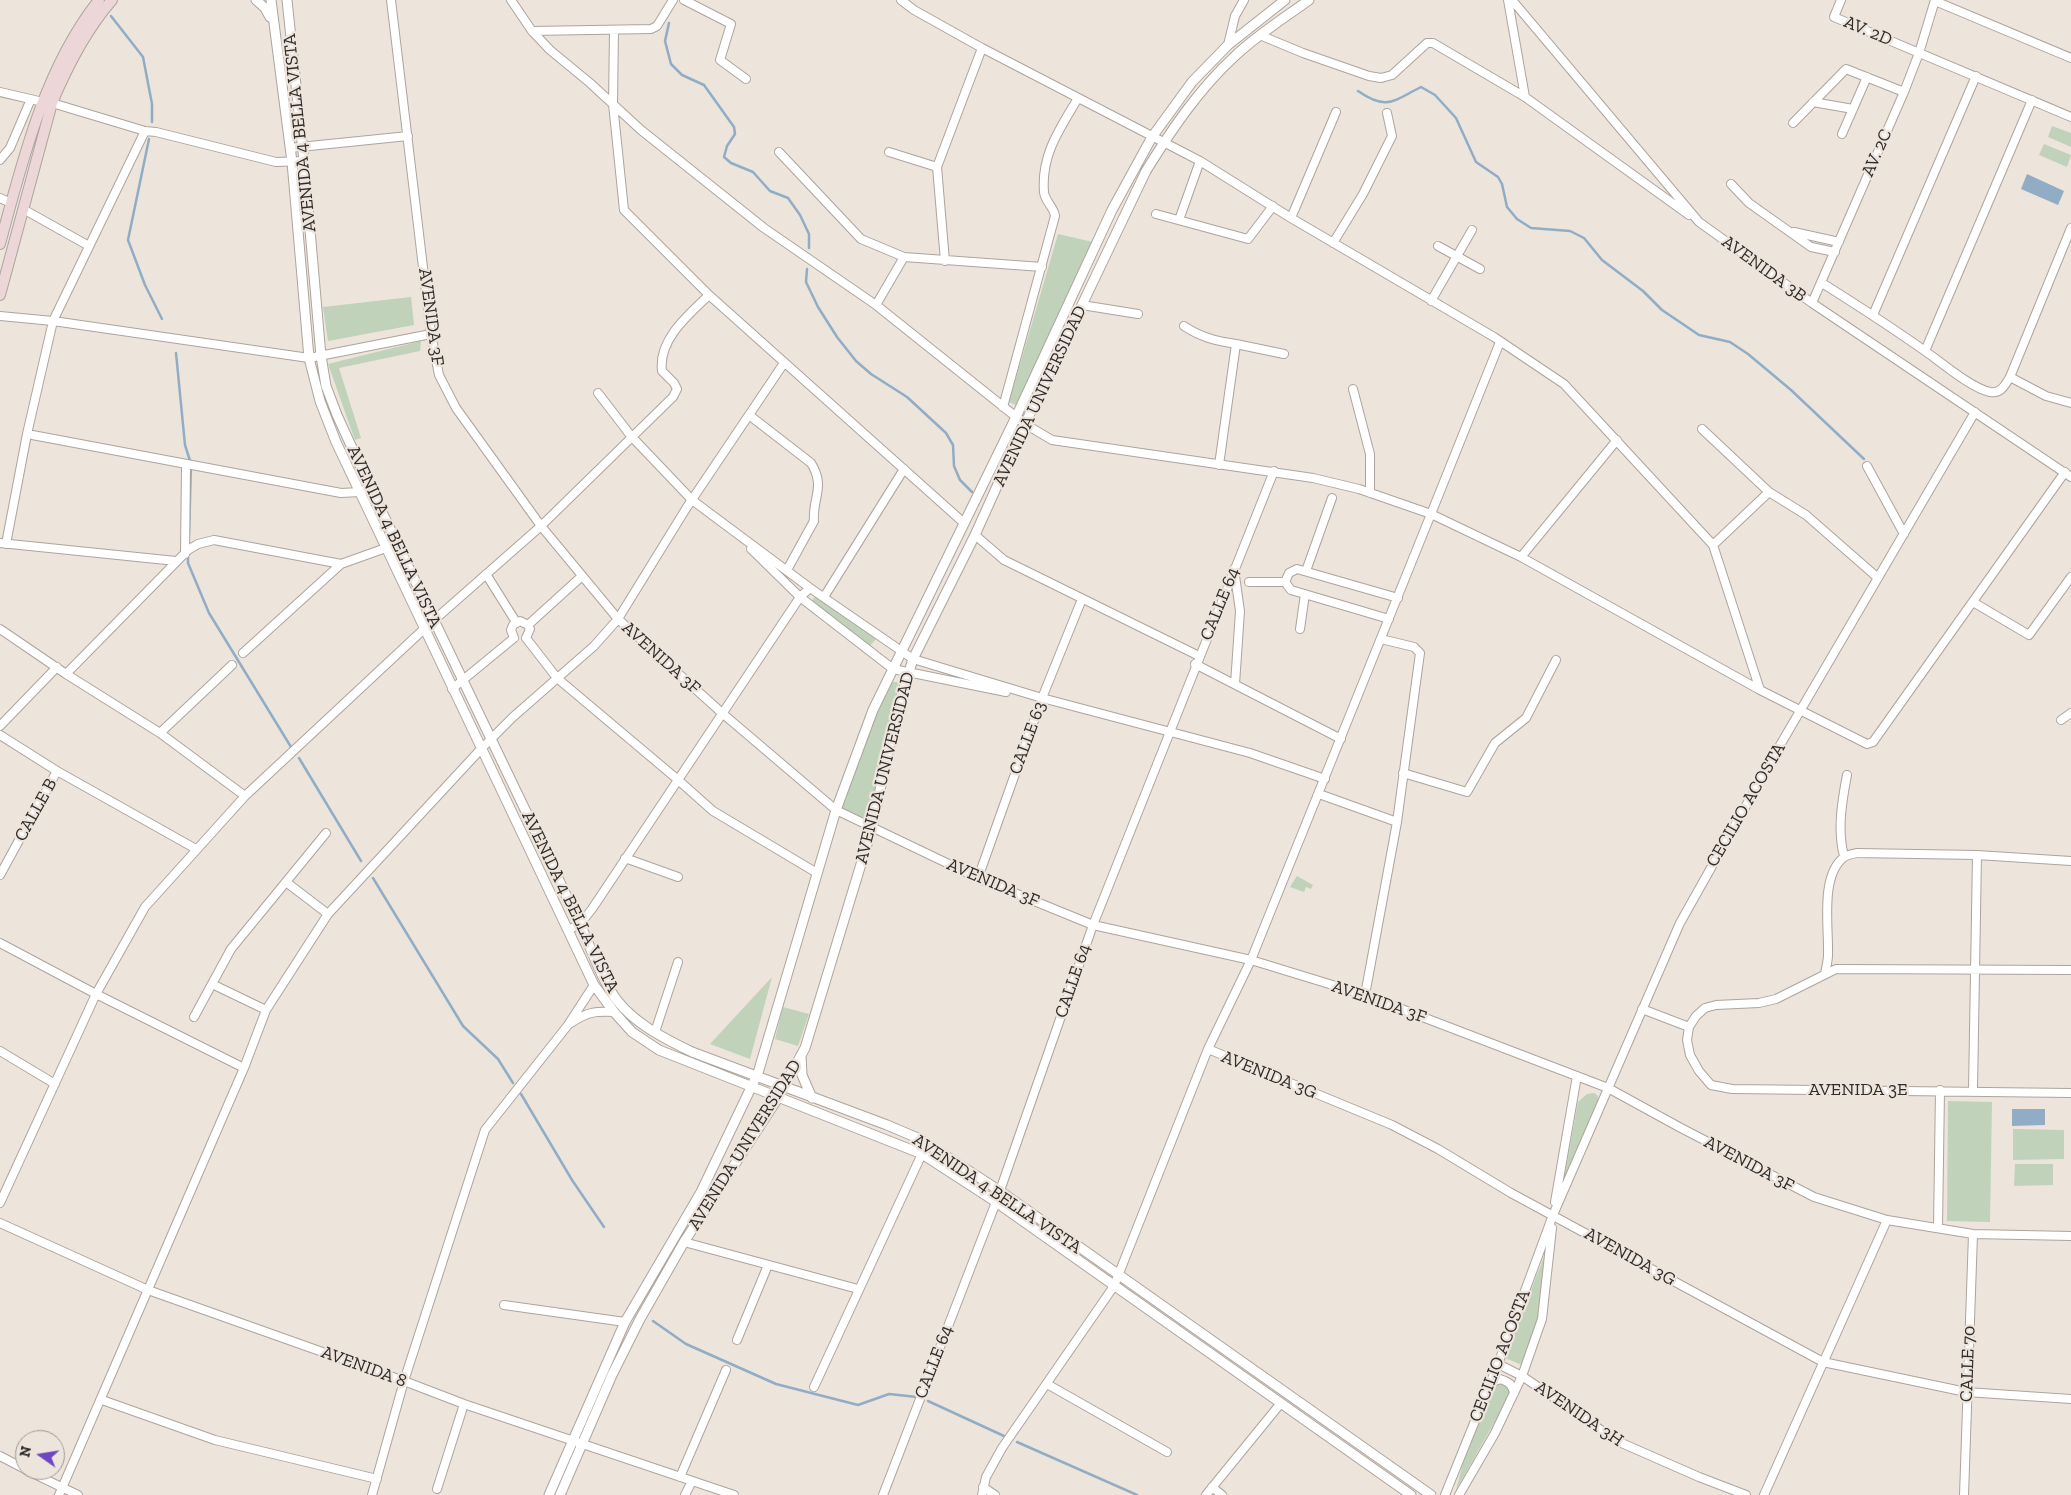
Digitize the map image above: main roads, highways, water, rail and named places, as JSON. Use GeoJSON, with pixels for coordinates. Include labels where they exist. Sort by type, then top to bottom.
{"type":"FeatureCollection","features":[{"type":"Feature","properties":{"kind":"main road"},"geometry":{"type":"LineString","coordinates":[[0,244],[11,202],[47,103],[57,69],[99,0]]}},
{"type":"Feature","properties":{"kind":"main road"},"geometry":{"type":"LineString","coordinates":[[0,295],[23,209],[47,103],[98,16],[112,0]]}},
{"type":"Feature","properties":{"kind":"water"},"geometry":{"type":"Polygon","coordinates":[[[2027,174],[2064,191],[2058,205],[2021,189],[2027,174]]]}},
{"type":"Feature","properties":{"kind":"water"},"geometry":{"type":"Polygon","coordinates":[[[2012,1109],[2045,1109],[2045,1125],[2012,1126],[2012,1109]]]}},
{"type":"Feature","properties":{"kind":"waterway"},"geometry":{"type":"LineString","coordinates":[[111,16],[143,57],[152,104],[152,122]]}},
{"type":"Feature","properties":{"kind":"waterway"},"geometry":{"type":"LineString","coordinates":[[669,23],[665,41],[671,64],[682,75],[704,85],[734,127],[735,134],[727,146],[724,157],[731,163],[753,172],[770,191],[788,198],[800,215],[809,234],[809,248]]}},
{"type":"Feature","properties":{"kind":"waterway"},"geometry":{"type":"LineString","coordinates":[[1358,91],[1376,101],[1383,102],[1396,100],[1421,87],[1435,95],[1456,118],[1476,162],[1498,177],[1502,184],[1507,207],[1517,219],[1531,228],[1570,231],[1584,238],[1602,260],[1643,291],[1662,310],[1699,335],[1730,342],[1748,354],[1791,390],[1864,459]]}},
{"type":"Feature","properties":{"kind":"waterway"},"geometry":{"type":"LineString","coordinates":[[149,139],[128,240],[145,285],[162,319]]}},
{"type":"Feature","properties":{"kind":"waterway"},"geometry":{"type":"LineString","coordinates":[[807,269],[806,282],[818,307],[837,337],[856,361],[871,374],[907,397],[946,433],[953,445],[954,466],[960,480],[972,492]]}},
{"type":"Feature","properties":{"kind":"waterway"},"geometry":{"type":"LineString","coordinates":[[176,353],[185,445],[191,464],[189,535]]}},
{"type":"Feature","properties":{"kind":"waterway"},"geometry":{"type":"LineString","coordinates":[[188,553],[188,563],[209,613],[291,747]]}},
{"type":"Feature","properties":{"kind":"waterway"},"geometry":{"type":"LineString","coordinates":[[299,758],[361,861]]}},
{"type":"Feature","properties":{"kind":"waterway"},"geometry":{"type":"LineString","coordinates":[[373,878],[463,1026],[498,1059],[513,1083]]}},
{"type":"Feature","properties":{"kind":"waterway"},"geometry":{"type":"LineString","coordinates":[[521,1094],[572,1180],[604,1227]]}},
{"type":"Feature","properties":{"kind":"waterway"},"geometry":{"type":"LineString","coordinates":[[653,1321],[686,1344],[776,1384],[858,1405],[889,1394],[917,1397]]}},
{"type":"Feature","properties":{"kind":"waterway"},"geometry":{"type":"LineString","coordinates":[[928,1401],[1004,1436]]}},
{"type":"Feature","properties":{"kind":"waterway"},"geometry":{"type":"LineString","coordinates":[[1017,1442],[1137,1495]]}}]}
